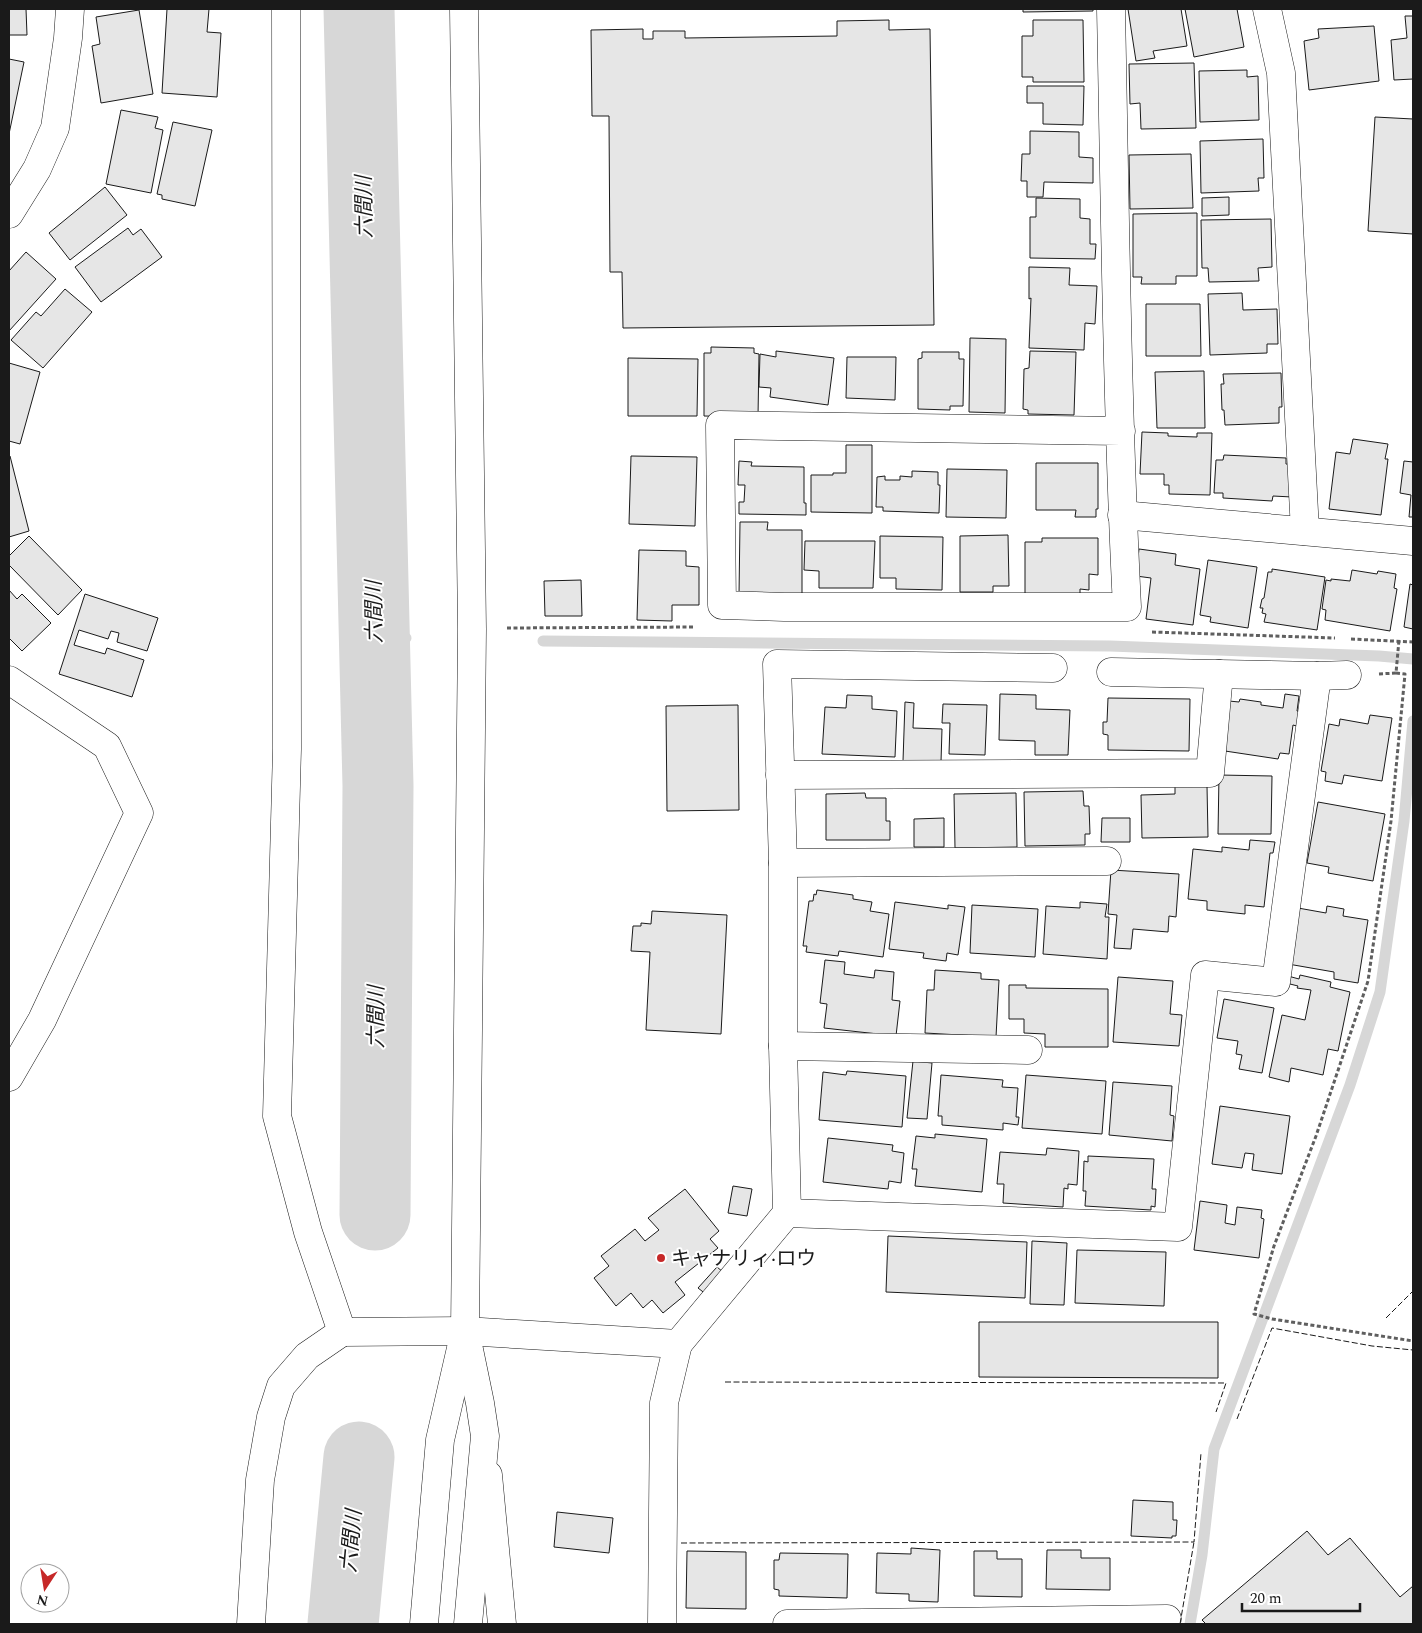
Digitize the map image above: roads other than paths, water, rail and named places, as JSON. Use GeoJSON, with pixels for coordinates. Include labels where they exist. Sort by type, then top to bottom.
{"type":"FeatureCollection","features":[{"type":"Feature","properties":{"kind":"street"},"geometry":{"type":"LineString","coordinates":[[9,214],[37,169],[55,128],[68,38],[70,9]]}},
{"type":"Feature","properties":{"kind":"street"},"geometry":{"type":"LineString","coordinates":[[286,9],[286,749],[277,1116],[308,1232],[342,1332]]}},
{"type":"Feature","properties":{"kind":"street"},"geometry":{"type":"LineString","coordinates":[[464,9],[472,629],[465,1331],[485,1436],[502,1624]]}},
{"type":"Feature","properties":{"kind":"street"},"geometry":{"type":"LineString","coordinates":[[1111,9],[1121,431],[1122,515],[1127,607],[804,607],[722,605],[720,425],[1121,431]]}},
{"type":"Feature","properties":{"kind":"street"},"geometry":{"type":"LineString","coordinates":[[1267,9],[1281,73],[1305,532]]}},
{"type":"Feature","properties":{"kind":"street"},"geometry":{"type":"LineString","coordinates":[[1122,515],[1413,541]]}},
{"type":"Feature","properties":{"kind":"street"},"geometry":{"type":"LineString","coordinates":[[662,1624],[664,1403],[678,1344],[787,1213],[777,664],[1053,668]]}},
{"type":"Feature","properties":{"kind":"street"},"geometry":{"type":"LineString","coordinates":[[1111,672],[1347,675]]}},
{"type":"Feature","properties":{"kind":"street"},"geometry":{"type":"LineString","coordinates":[[780,775],[1210,773],[1219,674]]}},
{"type":"Feature","properties":{"kind":"street"},"geometry":{"type":"LineString","coordinates":[[787,1213],[1178,1227],[1205,975],[1276,982],[1317,676]]}},
{"type":"Feature","properties":{"kind":"street"},"geometry":{"type":"LineString","coordinates":[[9,680],[107,746],[139,813],[42,1020],[9,1077]]}},
{"type":"Feature","properties":{"kind":"street"},"geometry":{"type":"LineString","coordinates":[[782,863],[1107,861]]}},
{"type":"Feature","properties":{"kind":"street"},"geometry":{"type":"LineString","coordinates":[[783,1046],[1028,1050]]}},
{"type":"Feature","properties":{"kind":"street"},"geometry":{"type":"LineString","coordinates":[[424,1624],[440,1440],[465,1331]]}},
{"type":"Feature","properties":{"kind":"street"},"geometry":{"type":"LineString","coordinates":[[251,1624],[260,1480],[271,1417],[281,1386],[307,1356],[342,1332],[465,1331],[678,1344]]}},
{"type":"Feature","properties":{"kind":"street"},"geometry":{"type":"LineString","coordinates":[[468,1624],[485,1436]]}},
{"type":"Feature","properties":{"kind":"street"},"geometry":{"type":"LineString","coordinates":[[787,1624],[993,1623],[1167,1619]]}},
{"type":"Feature","properties":{"kind":"waterway","name":"六間川"},"geometry":{"type":"LineString","coordinates":[[359,9],[378,786],[375,1215]]}},
{"type":"Feature","properties":{"kind":"waterway"},"geometry":{"type":"LineString","coordinates":[[374,637],[406,638]]}},
{"type":"Feature","properties":{"kind":"waterway"},"geometry":{"type":"LineString","coordinates":[[543,641],[1110,646],[1379,656],[1413,659]]}},
{"type":"Feature","properties":{"kind":"waterway"},"geometry":{"type":"LineString","coordinates":[[1190,1624],[1202,1555],[1214,1449],[1350,1085],[1380,992],[1404,821],[1413,721]]}},
{"type":"Feature","properties":{"kind":"waterway","name":"六間川"},"geometry":{"type":"LineString","coordinates":[[343,1624],[359,1457]]}},
{"type":"Feature","properties":{"kind":"place","name":"キャナリィ·ロウ"},"geometry":{"type":"Point","coordinates":[661,1258]}}]}
